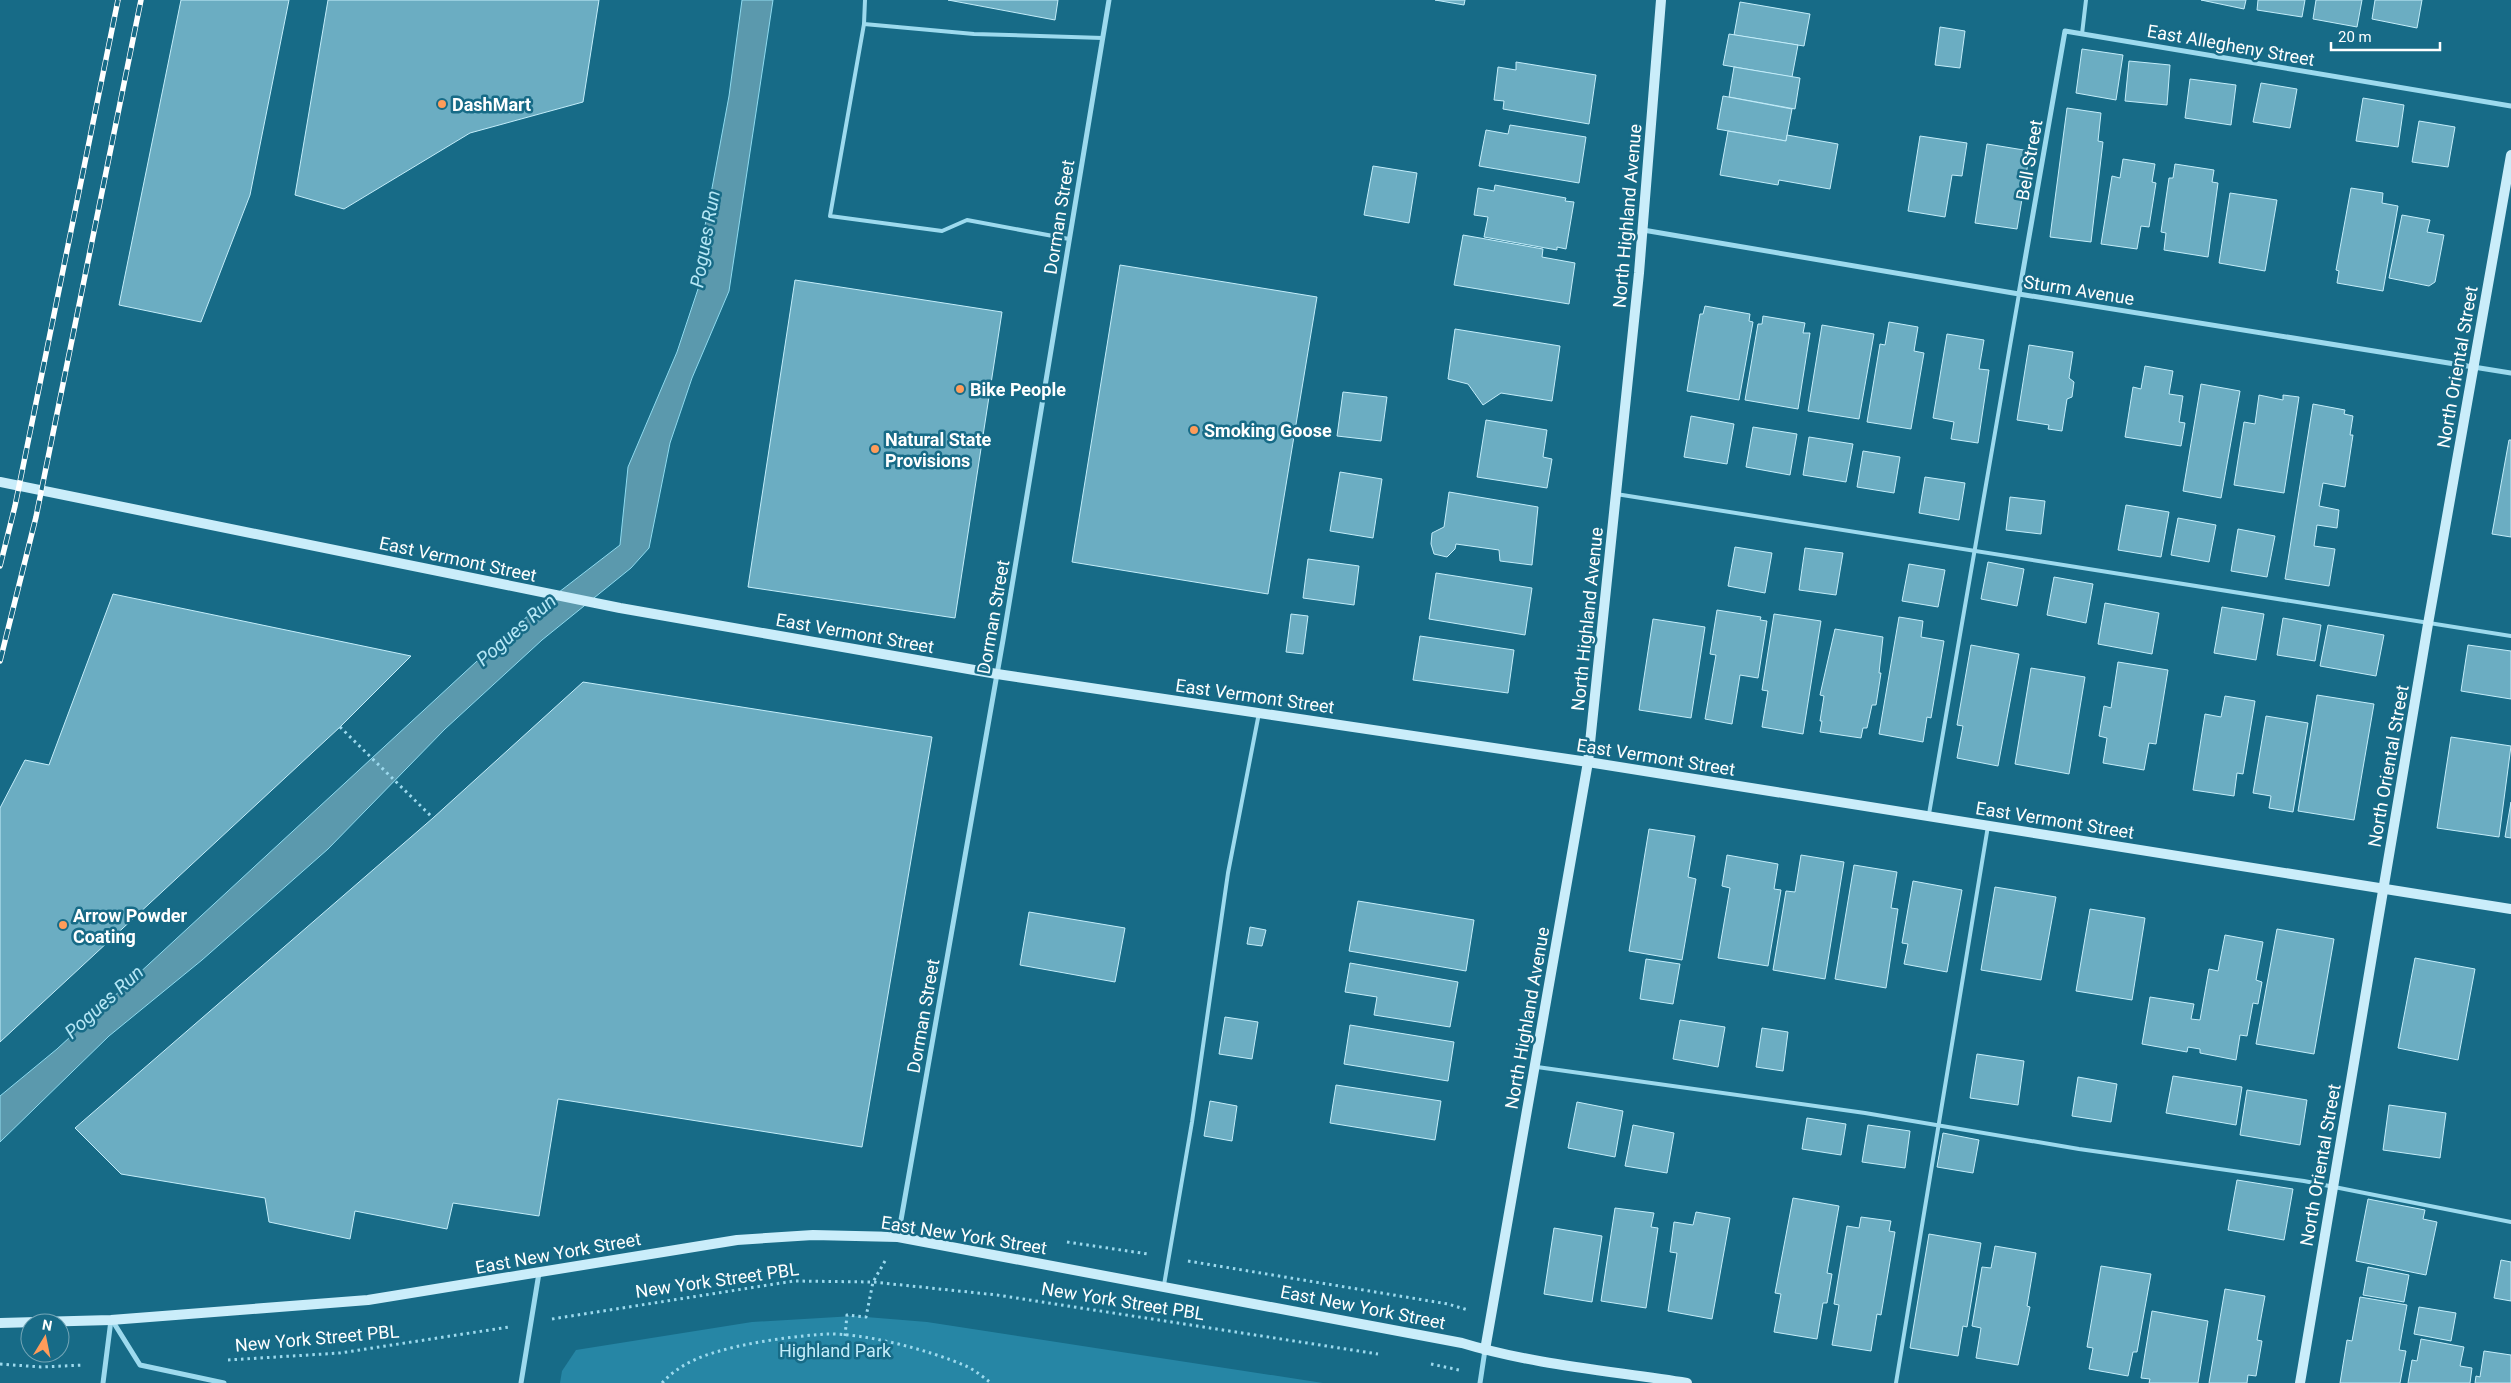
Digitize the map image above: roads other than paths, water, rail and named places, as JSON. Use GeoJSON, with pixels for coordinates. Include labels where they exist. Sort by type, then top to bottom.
{"type":"FeatureCollection","features":[{"type":"Feature","properties":{"kind":"street","name":"Dorman Street"},"geometry":{"type":"LineString","coordinates":[[898,1237],[997,674],[1109,0]]}},
{"type":"Feature","properties":{"kind":"street","name":"North Highland Avenue"},"geometry":{"type":"LineString","coordinates":[[1480,1383],[1588,762],[1642,230],[1660,0]]}},
{"type":"Feature","properties":{"kind":"street","name":"East Allegheny Street"},"geometry":{"type":"LineString","coordinates":[[2065,31],[2511,106]]}},
{"type":"Feature","properties":{"kind":"street","name":"Bell Street"},"geometry":{"type":"LineString","coordinates":[[2019,294],[2065,31]]}},
{"type":"Feature","properties":{"kind":"street","name":"North Oriental Street"},"geometry":{"type":"LineString","coordinates":[[2300,1383],[2428,624],[2511,155]]}},
{"type":"Feature","properties":{"kind":"street","name":"Sturm Avenue"},"geometry":{"type":"LineString","coordinates":[[1642,230],[2019,294],[2511,373]]}},
{"type":"Feature","properties":{"kind":"street","name":"East Vermont Street"},"geometry":{"type":"LineString","coordinates":[[0,482],[620,608],[997,674],[1588,762],[2511,909]]}},
{"type":"Feature","properties":{"kind":"street","name":"East New York Street"},"geometry":{"type":"LineString","coordinates":[[0,1323],[112,1320],[368,1300],[736,1240],[813,1235],[898,1237],[1462,1343],[1485,1350],[1687,1383]]}},
{"type":"Feature","properties":{"kind":"street"},"geometry":{"type":"LineString","coordinates":[[521,1383],[539,1273]]}},
{"type":"Feature","properties":{"kind":"street"},"geometry":{"type":"LineString","coordinates":[[103,1383],[112,1320]]}},
{"type":"Feature","properties":{"kind":"street"},"geometry":{"type":"LineString","coordinates":[[112,1320],[140,1365],[224,1383]]}},
{"type":"Feature","properties":{"kind":"lane"},"geometry":{"type":"LineString","coordinates":[[865,0],[864,24],[830,216],[942,231],[967,220],[1069,239]]}},
{"type":"Feature","properties":{"kind":"lane"},"geometry":{"type":"LineString","coordinates":[[2082,34],[2086,0]]}},
{"type":"Feature","properties":{"kind":"lane"},"geometry":{"type":"LineString","coordinates":[[864,24],[974,34],[1103,38]]}},
{"type":"Feature","properties":{"kind":"lane"},"geometry":{"type":"LineString","coordinates":[[1928,816],[2019,294]]}},
{"type":"Feature","properties":{"kind":"lane"},"geometry":{"type":"LineString","coordinates":[[1616,494],[2511,636]]}},
{"type":"Feature","properties":{"kind":"lane"},"geometry":{"type":"LineString","coordinates":[[1164,1286],[1192,1122],[1228,873],[1259,713]]}},
{"type":"Feature","properties":{"kind":"lane"},"geometry":{"type":"LineString","coordinates":[[1896,1383],[1940,1126],[1988,826]]}},
{"type":"Feature","properties":{"kind":"lane"},"geometry":{"type":"LineString","coordinates":[[1534,1067],[1940,1126],[2079,1150],[2333,1186],[2511,1222]]}},
{"type":"Feature","properties":{"kind":"water","name":"Pogues Run"},"geometry":{"type":"Polygon","coordinates":[[[742,0],[773,0],[729,291],[692,378],[670,443],[649,548],[631,568],[542,640],[445,729],[328,849],[202,960],[109,1036],[0,1142],[0,1096],[57,1049],[515,626],[620,545],[628,467],[677,352],[698,289],[705,226],[729,96],[742,0]]]}},
{"type":"Feature","properties":{"kind":"railway"},"geometry":{"type":"LineString","coordinates":[[0,566],[15,506],[118,0]]}},
{"type":"Feature","properties":{"kind":"railway"},"geometry":{"type":"LineString","coordinates":[[0,661],[36,517],[141,0]]}},
{"type":"Feature","properties":{"kind":"place","name":"DashMart"},"geometry":{"type":"Point","coordinates":[442,104]}},
{"type":"Feature","properties":{"kind":"place","name":"Bike People"},"geometry":{"type":"Point","coordinates":[960,389]}},
{"type":"Feature","properties":{"kind":"place","name":"Smoking Goose"},"geometry":{"type":"Point","coordinates":[1194,430]}},
{"type":"Feature","properties":{"kind":"place","name":"Natural State Provisions"},"geometry":{"type":"Point","coordinates":[875,449]}},
{"type":"Feature","properties":{"kind":"place","name":"Arrow Powder Coating"},"geometry":{"type":"Point","coordinates":[63,925]}},
{"type":"Feature","properties":{"kind":"park label","name":"Highland Park"},"geometry":{"type":"Point","coordinates":[835,1350]}}]}
